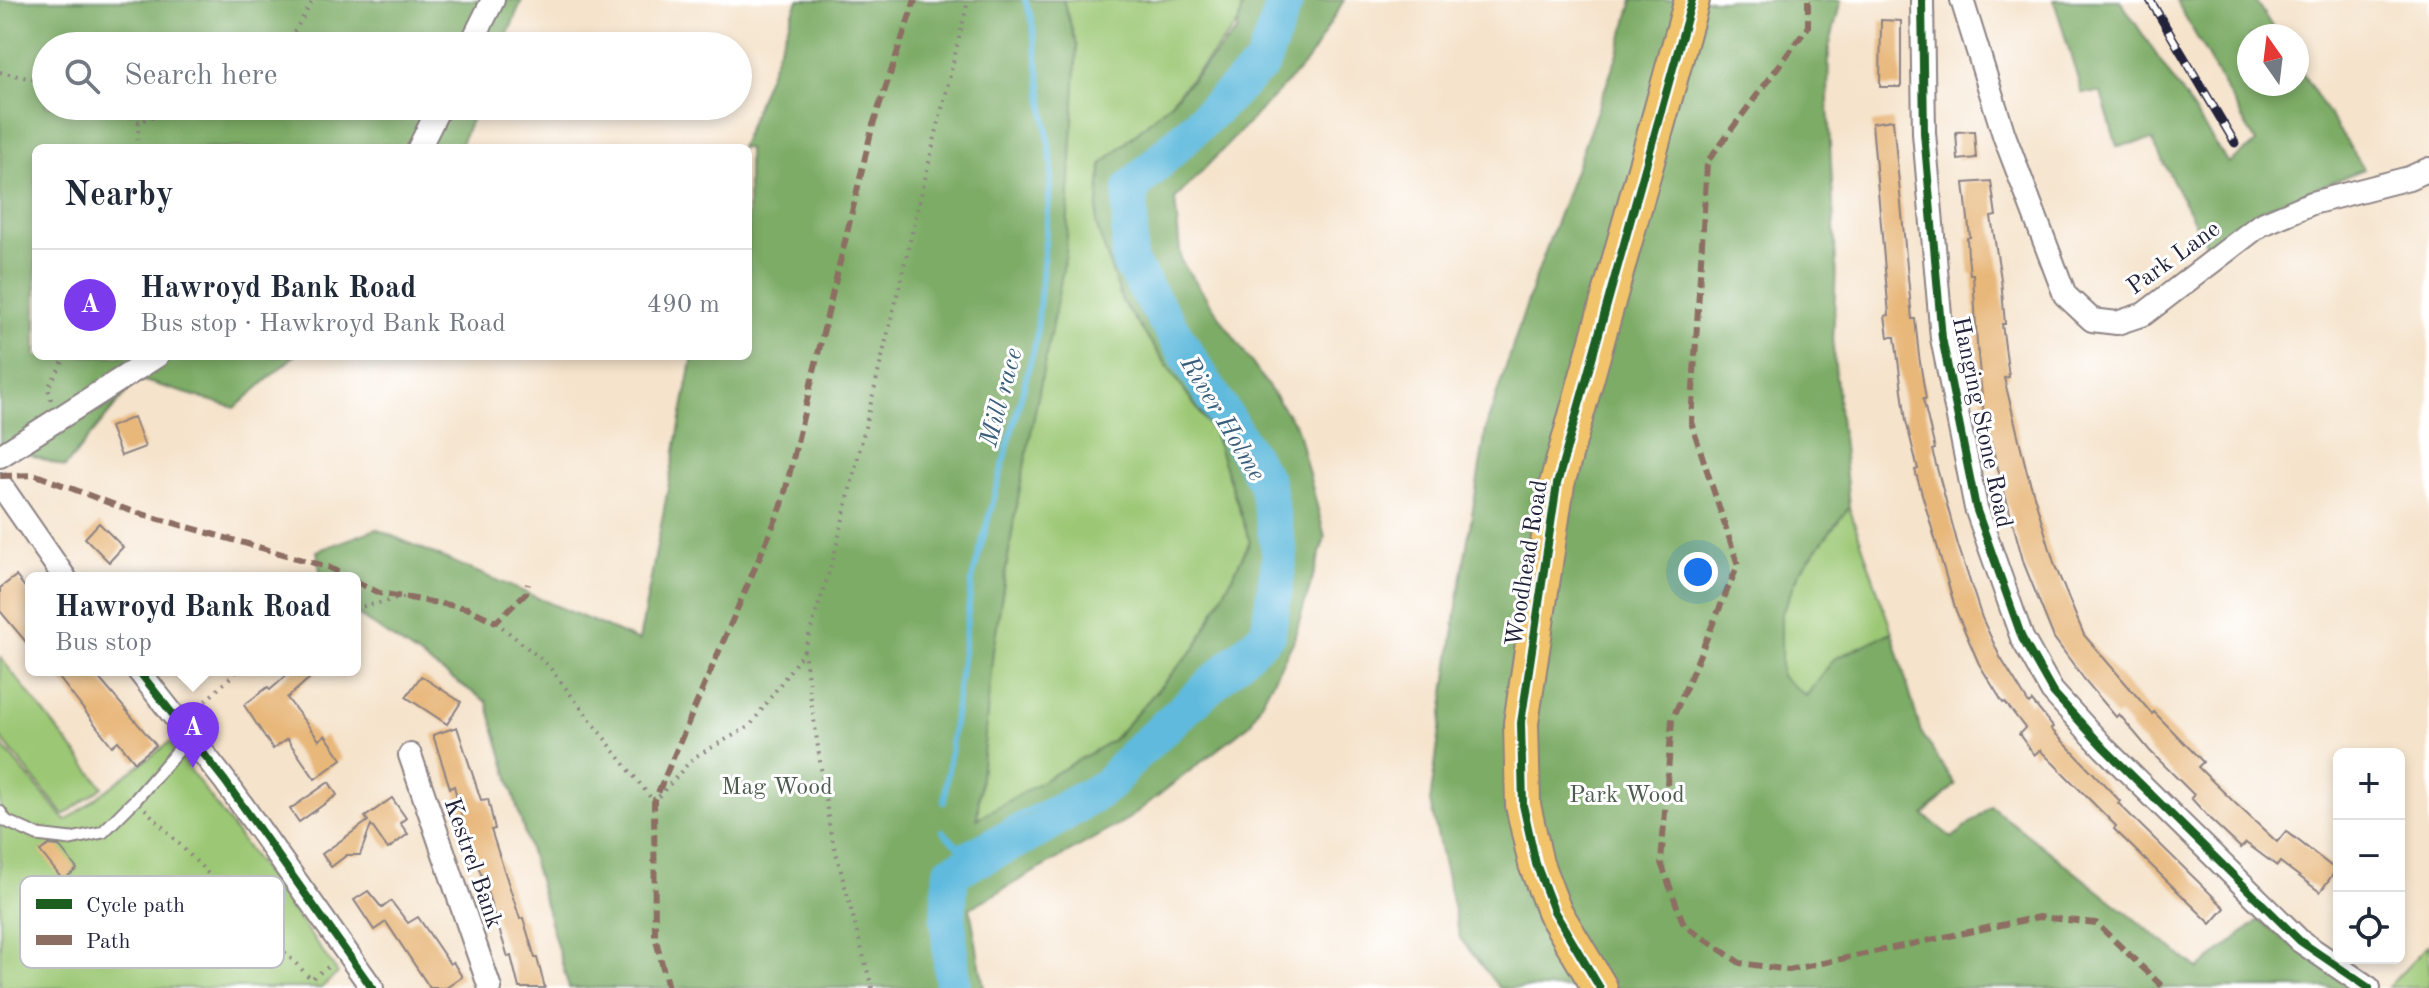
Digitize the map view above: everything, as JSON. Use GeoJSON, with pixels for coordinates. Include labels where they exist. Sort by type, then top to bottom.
{"type":"FeatureCollection","features":[{"type":"Feature","properties":{"kind":"main road","name":"Woodhead Road"},"geometry":{"type":"LineString","coordinates":[[1600,988],[1554,911],[1536,864],[1523,805],[1521,723],[1557,484],[1692,0]]}},
{"type":"Feature","properties":{"kind":"street"},"geometry":{"type":"LineString","coordinates":[[477,32],[493,0]]}},
{"type":"Feature","properties":{"kind":"street","name":"Hanging Stone Road"},"geometry":{"type":"LineString","coordinates":[[1922,0],[1924,133],[1942,338],[1976,508],[2022,638],[2052,691],[2104,748],[2300,941],[2369,988]]}},
{"type":"Feature","properties":{"kind":"street","name":"Park Lane"},"geometry":{"type":"LineString","coordinates":[[1962,0],[2004,135],[2065,295],[2092,320],[2117,323],[2144,314],[2260,225],[2312,203],[2409,178],[2429,169]]}},
{"type":"Feature","properties":{"kind":"street"},"geometry":{"type":"LineString","coordinates":[[421,144],[433,120]]}},
{"type":"Feature","properties":{"kind":"street"},"geometry":{"type":"LineString","coordinates":[[0,456],[151,360]]}},
{"type":"Feature","properties":{"kind":"street"},"geometry":{"type":"LineString","coordinates":[[0,484],[61,572]]}},
{"type":"Feature","properties":{"kind":"street"},"geometry":{"type":"LineString","coordinates":[[143,676],[225,781],[372,988]]}},
{"type":"Feature","properties":{"kind":"street","name":"Kestrel Bank"},"geometry":{"type":"LineString","coordinates":[[410,755],[490,988]]}},
{"type":"Feature","properties":{"kind":"lane"},"geometry":{"type":"LineString","coordinates":[[0,812],[6,821],[37,835],[71,839],[103,832],[136,799],[185,731]]}},
{"type":"Feature","properties":{"kind":"path"},"geometry":{"type":"LineString","coordinates":[[294,32],[313,0]]}},
{"type":"Feature","properties":{"kind":"path"},"geometry":{"type":"LineString","coordinates":[[496,622],[547,664],[654,802],[693,758],[750,726],[804,651],[833,560],[966,0]]}},
{"type":"Feature","properties":{"kind":"path"},"geometry":{"type":"LineString","coordinates":[[0,72],[32,79]]}},
{"type":"Feature","properties":{"kind":"path"},"geometry":{"type":"LineString","coordinates":[[137,144],[139,121],[143,120]]}},
{"type":"Feature","properties":{"kind":"path"},"geometry":{"type":"LineString","coordinates":[[55,421],[48,388],[64,360]]}},
{"type":"Feature","properties":{"kind":"path"},"geometry":{"type":"LineString","coordinates":[[361,607],[407,597]]}},
{"type":"Feature","properties":{"kind":"path"},"geometry":{"type":"LineString","coordinates":[[804,651],[830,830],[872,988]]}},
{"type":"Feature","properties":{"kind":"path"},"geometry":{"type":"LineString","coordinates":[[185,731],[233,676]]}},
{"type":"Feature","properties":{"kind":"path"},"geometry":{"type":"LineString","coordinates":[[136,799],[211,876]]}},
{"type":"Feature","properties":{"kind":"path"},"geometry":{"type":"LineString","coordinates":[[284,951],[311,979],[347,953]]}},
{"type":"Feature","properties":{"kind":"green space"},"geometry":{"type":"Polygon","coordinates":[[[0,0],[522,0],[509,32],[32,32],[32,120],[471,120],[461,144],[32,144],[32,360],[289,360],[235,408],[137,379],[65,467],[0,444],[0,0]]]}},
{"type":"Feature","properties":{"kind":"green space","name":"Mag Wood"},"geometry":{"type":"Polygon","coordinates":[[[798,0],[1063,0],[1077,46],[1066,254],[1015,514],[993,650],[977,819],[1113,740],[1196,647],[1250,542],[1213,431],[1122,301],[1096,224],[1102,164],[1170,103],[1237,31],[1243,0],[1344,0],[1307,62],[1175,199],[1181,261],[1297,428],[1325,537],[1293,642],[1250,724],[1128,819],[970,908],[984,988],[569,988],[487,702],[361,617],[361,572],[320,572],[317,551],[376,529],[639,641],[692,360],[752,360],[752,144],[742,144],[798,0]]]}},
{"type":"Feature","properties":{"kind":"green space"},"geometry":{"type":"Polygon","coordinates":[[[1063,0],[1243,0],[1239,23],[1170,103],[1102,164],[1122,301],[1213,431],[1250,542],[1196,647],[1113,740],[976,820],[993,650],[1015,514],[1077,46],[1063,0]]]}},
{"type":"Feature","properties":{"kind":"green space","name":"Park Wood"},"geometry":{"type":"Polygon","coordinates":[[[1633,0],[1841,0],[1829,48],[1828,103],[1836,264],[1833,346],[1849,507],[1800,571],[1781,615],[1781,676],[1806,696],[1834,659],[1892,632],[1921,732],[1955,785],[1924,815],[1952,838],[1991,806],[2198,969],[2259,920],[2351,988],[1499,988],[1460,938],[1430,802],[1458,599],[1487,424],[1534,282],[1617,56],[1633,0]]]}},
{"type":"Feature","properties":{"kind":"green space"},"geometry":{"type":"Polygon","coordinates":[[[2054,0],[2120,0],[2228,163],[2256,143],[2176,0],[2255,0],[2270,24],[2237,24],[2237,96],[2309,96],[2309,84],[2364,169],[2256,212],[2211,254],[2152,140],[2117,146],[2101,93],[2082,93],[2054,0]]]}},
{"type":"Feature","properties":{"kind":"green space"},"geometry":{"type":"Polygon","coordinates":[[[1849,507],[1892,632],[1834,659],[1806,697],[1781,676],[1781,615],[1800,571],[1849,507]]]}},
{"type":"Feature","properties":{"kind":"green space"},"geometry":{"type":"Polygon","coordinates":[[[0,657],[103,787],[64,815],[0,737],[0,657]]]}},
{"type":"Feature","properties":{"kind":"green space"},"geometry":{"type":"Polygon","coordinates":[[[170,742],[267,876],[20,876],[20,968],[284,968],[284,899],[338,973],[321,988],[0,988],[0,743],[66,821],[170,742]]]}},
{"type":"Feature","properties":{"kind":"green space"},"geometry":{"type":"Polygon","coordinates":[[[2429,944],[2429,988],[2388,987],[2429,944]]]}},
{"type":"Feature","properties":{"kind":"building"},"geometry":{"type":"Polygon","coordinates":[[[1881,20],[1901,21],[1901,87],[1880,87],[1881,20]]]}},
{"type":"Feature","properties":{"kind":"building"},"geometry":{"type":"Polygon","coordinates":[[[1893,120],[1912,319],[1915,319],[1926,399],[1923,399],[1935,449],[1932,450],[1982,618],[2000,657],[2029,704],[2032,701],[2053,727],[2051,729],[2120,801],[2118,803],[2225,908],[2211,924],[2114,829],[2116,826],[2040,750],[2034,755],[2019,734],[2025,728],[2003,703],[1979,664],[1956,611],[1915,470],[1918,469],[1906,421],[1895,337],[1888,337],[1885,316],[1889,315],[1872,123],[1893,120]]]}},
{"type":"Feature","properties":{"kind":"building"},"geometry":{"type":"Polygon","coordinates":[[[1974,131],[1976,158],[1958,160],[1956,132],[1974,131]]]}},
{"type":"Feature","properties":{"kind":"building"},"geometry":{"type":"Polygon","coordinates":[[[1991,181],[1996,216],[1991,217],[2001,279],[2005,324],[2002,324],[2009,377],[2004,378],[2027,472],[2055,566],[2084,635],[2152,714],[2154,712],[2203,762],[2198,767],[2236,804],[2277,842],[2286,831],[2333,868],[2333,874],[2320,892],[2280,862],[2277,866],[2246,843],[2241,848],[2210,819],[2191,798],[2194,795],[2119,714],[2116,717],[2054,638],[2024,564],[1984,417],[1964,183],[1991,181]]]}},
{"type":"Feature","properties":{"kind":"building"},"geometry":{"type":"Polygon","coordinates":[[[134,417],[145,447],[121,456],[110,427],[134,417]]]}},
{"type":"Feature","properties":{"kind":"building"},"geometry":{"type":"Polygon","coordinates":[[[99,523],[123,547],[109,562],[85,538],[99,523]]]}},
{"type":"Feature","properties":{"kind":"building"},"geometry":{"type":"Polygon","coordinates":[[[16,576],[25,587],[25,641],[0,611],[0,588],[16,576]]]}},
{"type":"Feature","properties":{"kind":"building"},"geometry":{"type":"Polygon","coordinates":[[[58,676],[97,676],[156,745],[135,762],[118,741],[112,746],[58,676]]]}},
{"type":"Feature","properties":{"kind":"building"},"geometry":{"type":"Polygon","coordinates":[[[286,676],[312,676],[287,698],[319,740],[325,735],[342,759],[315,779],[287,739],[273,749],[244,705],[268,687],[270,690],[286,676]]]}},
{"type":"Feature","properties":{"kind":"building"},"geometry":{"type":"Polygon","coordinates":[[[421,676],[461,702],[447,724],[406,697],[421,676]]]}},
{"type":"Feature","properties":{"kind":"building"},"geometry":{"type":"Polygon","coordinates":[[[457,727],[481,800],[488,799],[495,829],[491,830],[545,988],[519,988],[511,956],[508,957],[468,840],[454,786],[450,788],[433,735],[457,727]]]}},
{"type":"Feature","properties":{"kind":"building"},"geometry":{"type":"Polygon","coordinates":[[[329,782],[337,795],[299,822],[290,809],[329,782]]]}},
{"type":"Feature","properties":{"kind":"building"},"geometry":{"type":"Polygon","coordinates":[[[392,798],[406,818],[400,823],[408,834],[388,849],[371,825],[360,855],[347,855],[331,867],[322,854],[368,821],[365,817],[392,798]]]}},
{"type":"Feature","properties":{"kind":"building"},"geometry":{"type":"Polygon","coordinates":[[[49,845],[59,846],[77,869],[68,876],[60,876],[40,851],[49,845]]]}},
{"type":"Feature","properties":{"kind":"building"},"geometry":{"type":"Polygon","coordinates":[[[368,891],[382,908],[391,901],[408,923],[418,917],[462,977],[446,988],[430,988],[386,922],[374,930],[354,900],[368,891]]]}},
{"type":"Feature","properties":{"kind":"waterway","name":"Mill race"},"geometry":{"type":"LineString","coordinates":[[944,802],[972,580],[1036,341],[1052,167],[1032,20],[1025,0]]}},
{"type":"Feature","properties":{"kind":"waterway","name":"River Holme"},"geometry":{"type":"LineString","coordinates":[[953,988],[948,918],[951,872],[1037,831],[1108,785],[1134,755],[1268,633],[1280,555],[1266,482],[1129,261],[1131,188],[1262,64],[1286,0]]}},
{"type":"Feature","properties":{"kind":"waterway","name":"Mill race"},"geometry":{"type":"LineString","coordinates":[[942,831],[959,847],[1134,755]]}},
{"type":"Feature","properties":{"kind":"railway"},"geometry":{"type":"LineString","coordinates":[[2150,0],[2235,143]]}},
{"type":"Feature","properties":{"kind":"marked path"},"geometry":{"type":"LineString","coordinates":[[668,988],[655,936],[654,802],[782,505],[872,128],[915,0]]}},
{"type":"Feature","properties":{"kind":"marked path"},"geometry":{"type":"LineString","coordinates":[[1808,0],[1808,27],[1707,162],[1691,422],[1738,565],[1672,720],[1661,863],[1684,925],[1740,963],[1789,970],[2039,917],[2096,923],[2164,988]]}},
{"type":"Feature","properties":{"kind":"marked path"},"geometry":{"type":"LineString","coordinates":[[0,476],[36,475],[128,510],[338,572]]}},
{"type":"Feature","properties":{"kind":"marked path"},"geometry":{"type":"LineString","coordinates":[[361,584],[379,593],[467,608],[496,622],[526,593],[528,584]]}},
{"type":"Feature","properties":{"kind":"cycle path"},"geometry":{"type":"LineString","coordinates":[[1600,988],[1554,911],[1536,864],[1523,805],[1521,723],[1557,484],[1692,0]]}},
{"type":"Feature","properties":{"kind":"cycle path"},"geometry":{"type":"LineString","coordinates":[[1922,0],[1924,133],[1942,338],[1976,508],[2022,638],[2052,691],[2104,748],[2300,941],[2369,988]]}},
{"type":"Feature","properties":{"kind":"cycle path"},"geometry":{"type":"LineString","coordinates":[[143,676],[225,781],[372,988]]}},
{"type":"Feature","properties":{"kind":"place","name":"Hawroyd Bank Road"},"geometry":{"type":"Point","coordinates":[193,768]}}]}
